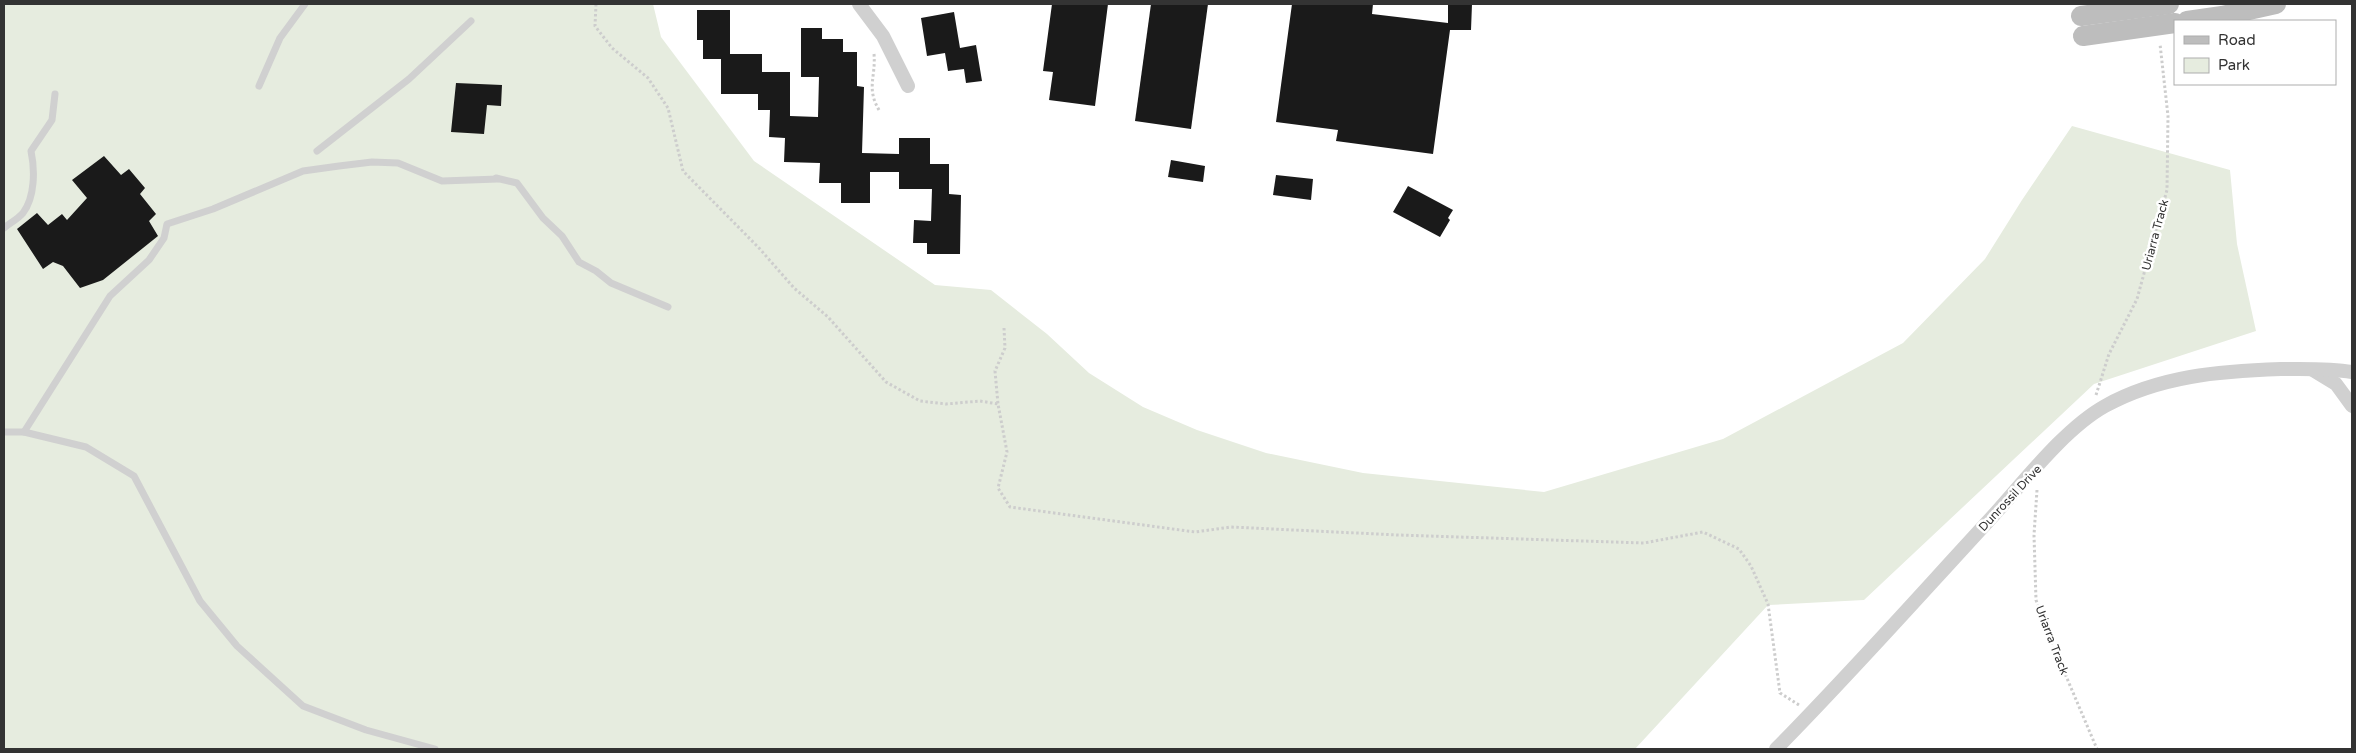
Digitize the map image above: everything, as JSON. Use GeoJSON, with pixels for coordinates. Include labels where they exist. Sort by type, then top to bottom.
{"type":"FeatureCollection","features":[{"type":"Feature","properties":{"kind":"street"},"geometry":{"type":"LineString","coordinates":[[859,4],[883,36],[908,86]]}},
{"type":"Feature","properties":{"kind":"street"},"geometry":{"type":"LineString","coordinates":[[2168,4],[2082,26],[2174,23]]}},
{"type":"Feature","properties":{"kind":"street"},"geometry":{"type":"LineString","coordinates":[[2194,20],[2276,4]]}},
{"type":"Feature","properties":{"kind":"street"},"geometry":{"type":"LineString","coordinates":[[2310,369],[2336,384],[2352,406]]}},
{"type":"Feature","properties":{"kind":"street","name":"Dunrossil Drive"},"geometry":{"type":"LineString","coordinates":[[1776,749],[1812,713],[2039,466],[2090,416],[2105,406],[2144,388],[2197,375],[2228,371],[2310,369],[2352,372]]}},
{"type":"Feature","properties":{"kind":"lane"},"geometry":{"type":"LineString","coordinates":[[259,86],[280,38],[305,4]]}},
{"type":"Feature","properties":{"kind":"lane"},"geometry":{"type":"LineString","coordinates":[[317,151],[409,79],[471,21]]}},
{"type":"Feature","properties":{"kind":"lane"},"geometry":{"type":"LineString","coordinates":[[4,228],[22,215],[29,203],[34,167],[31,151],[52,120],[55,94]]}},
{"type":"Feature","properties":{"kind":"lane"},"geometry":{"type":"LineString","coordinates":[[24,432],[110,296],[149,260],[164,238],[168,224],[213,209],[303,171],[372,162],[398,163],[442,181],[497,179],[517,183],[543,218],[562,236],[579,262],[596,271],[611,283],[643,298],[668,306]]}},
{"type":"Feature","properties":{"kind":"lane"},"geometry":{"type":"LineString","coordinates":[[4,432],[24,432],[86,446],[134,476],[200,601],[237,646],[303,706],[366,730],[435,749]]}},
{"type":"Feature","properties":{"kind":"path"},"geometry":{"type":"LineString","coordinates":[[596,4],[595,26],[612,48],[648,78],[668,108],[683,171],[759,248],[794,288],[828,317],[886,382],[920,401],[946,404],[980,401],[998,404]]}},
{"type":"Feature","properties":{"kind":"path","name":"Uriarra Track"},"geometry":{"type":"LineString","coordinates":[[2090,416],[2109,354],[2137,299],[2167,190],[2168,116],[2160,44]]}},
{"type":"Feature","properties":{"kind":"path"},"geometry":{"type":"LineString","coordinates":[[872,46],[875,68],[871,81],[872,98],[879,110]]}},
{"type":"Feature","properties":{"kind":"path"},"geometry":{"type":"LineString","coordinates":[[1004,328],[1005,348],[995,371],[998,404],[1007,452],[998,488],[1010,507],[1195,532],[1231,527],[1398,535],[1644,543],[1703,532],[1739,549],[1751,566],[1768,604],[1780,693],[1812,713]]}},
{"type":"Feature","properties":{"kind":"path","name":"Uriarra Track"},"geometry":{"type":"LineString","coordinates":[[2039,466],[2034,535],[2036,600],[2097,749]]}},
{"type":"Feature","properties":{"kind":"green space"},"geometry":{"type":"Polygon","coordinates":[[[4,4],[653,4],[661,37],[754,161],[935,285],[991,290],[1047,334],[1089,373],[1143,407],[1197,430],[1266,453],[1363,473],[1544,492],[1723,439],[1903,343],[1985,259],[2072,126],[2230,170],[2237,244],[2256,331],[2094,384],[1864,600],[1768,605],[1635,749],[4,749],[4,4]]]}},
{"type":"Feature","properties":{"kind":"building"},"geometry":{"type":"Polygon","coordinates":[[[1052,4],[1108,4],[1095,106],[1049,100],[1053,72],[1043,71],[1052,4]]]}},
{"type":"Feature","properties":{"kind":"building"},"geometry":{"type":"Polygon","coordinates":[[[1151,4],[1208,4],[1191,129],[1135,121],[1151,4]]]}},
{"type":"Feature","properties":{"kind":"building"},"geometry":{"type":"Polygon","coordinates":[[[1292,4],[1373,4],[1372,14],[1448,23],[1448,4],[1472,4],[1471,30],[1450,30],[1433,154],[1336,141],[1338,130],[1276,122],[1292,4]]]}},
{"type":"Feature","properties":{"kind":"building"},"geometry":{"type":"Polygon","coordinates":[[[697,10],[730,10],[730,54],[762,54],[762,72],[790,72],[790,116],[818,117],[819,77],[801,77],[801,28],[822,28],[822,39],[843,39],[843,52],[857,52],[857,86],[864,87],[862,153],[899,154],[899,138],[930,138],[930,164],[949,164],[949,194],[961,195],[960,254],[927,254],[927,243],[913,243],[914,220],[931,221],[932,189],[899,189],[899,172],[870,172],[870,203],[841,203],[841,183],[819,183],[820,163],[784,162],[785,138],[769,137],[770,110],[758,110],[758,94],[721,94],[721,59],[703,59],[703,40],[697,40],[697,10]]]}},
{"type":"Feature","properties":{"kind":"building"},"geometry":{"type":"Polygon","coordinates":[[[954,12],[960,48],[976,45],[982,81],[966,83],[964,69],[948,71],[945,53],[927,56],[921,18],[954,12]]]}},
{"type":"Feature","properties":{"kind":"building"},"geometry":{"type":"Polygon","coordinates":[[[456,83],[502,85],[501,106],[487,105],[484,134],[451,132],[456,83]]]}},
{"type":"Feature","properties":{"kind":"building"},"geometry":{"type":"Polygon","coordinates":[[[104,156],[121,175],[129,169],[145,188],[140,194],[156,214],[149,221],[158,236],[103,280],[80,288],[63,266],[53,262],[43,269],[17,229],[37,213],[48,225],[62,214],[67,220],[87,198],[72,180],[104,156]]]}},
{"type":"Feature","properties":{"kind":"building"},"geometry":{"type":"Polygon","coordinates":[[[1171,160],[1205,166],[1203,182],[1168,177],[1171,160]]]}},
{"type":"Feature","properties":{"kind":"building"},"geometry":{"type":"Polygon","coordinates":[[[1276,175],[1313,179],[1311,200],[1273,195],[1276,175]]]}},
{"type":"Feature","properties":{"kind":"building"},"geometry":{"type":"Polygon","coordinates":[[[1408,186],[1453,210],[1448,218],[1450,220],[1440,237],[1393,212],[1408,186]]]}}]}
